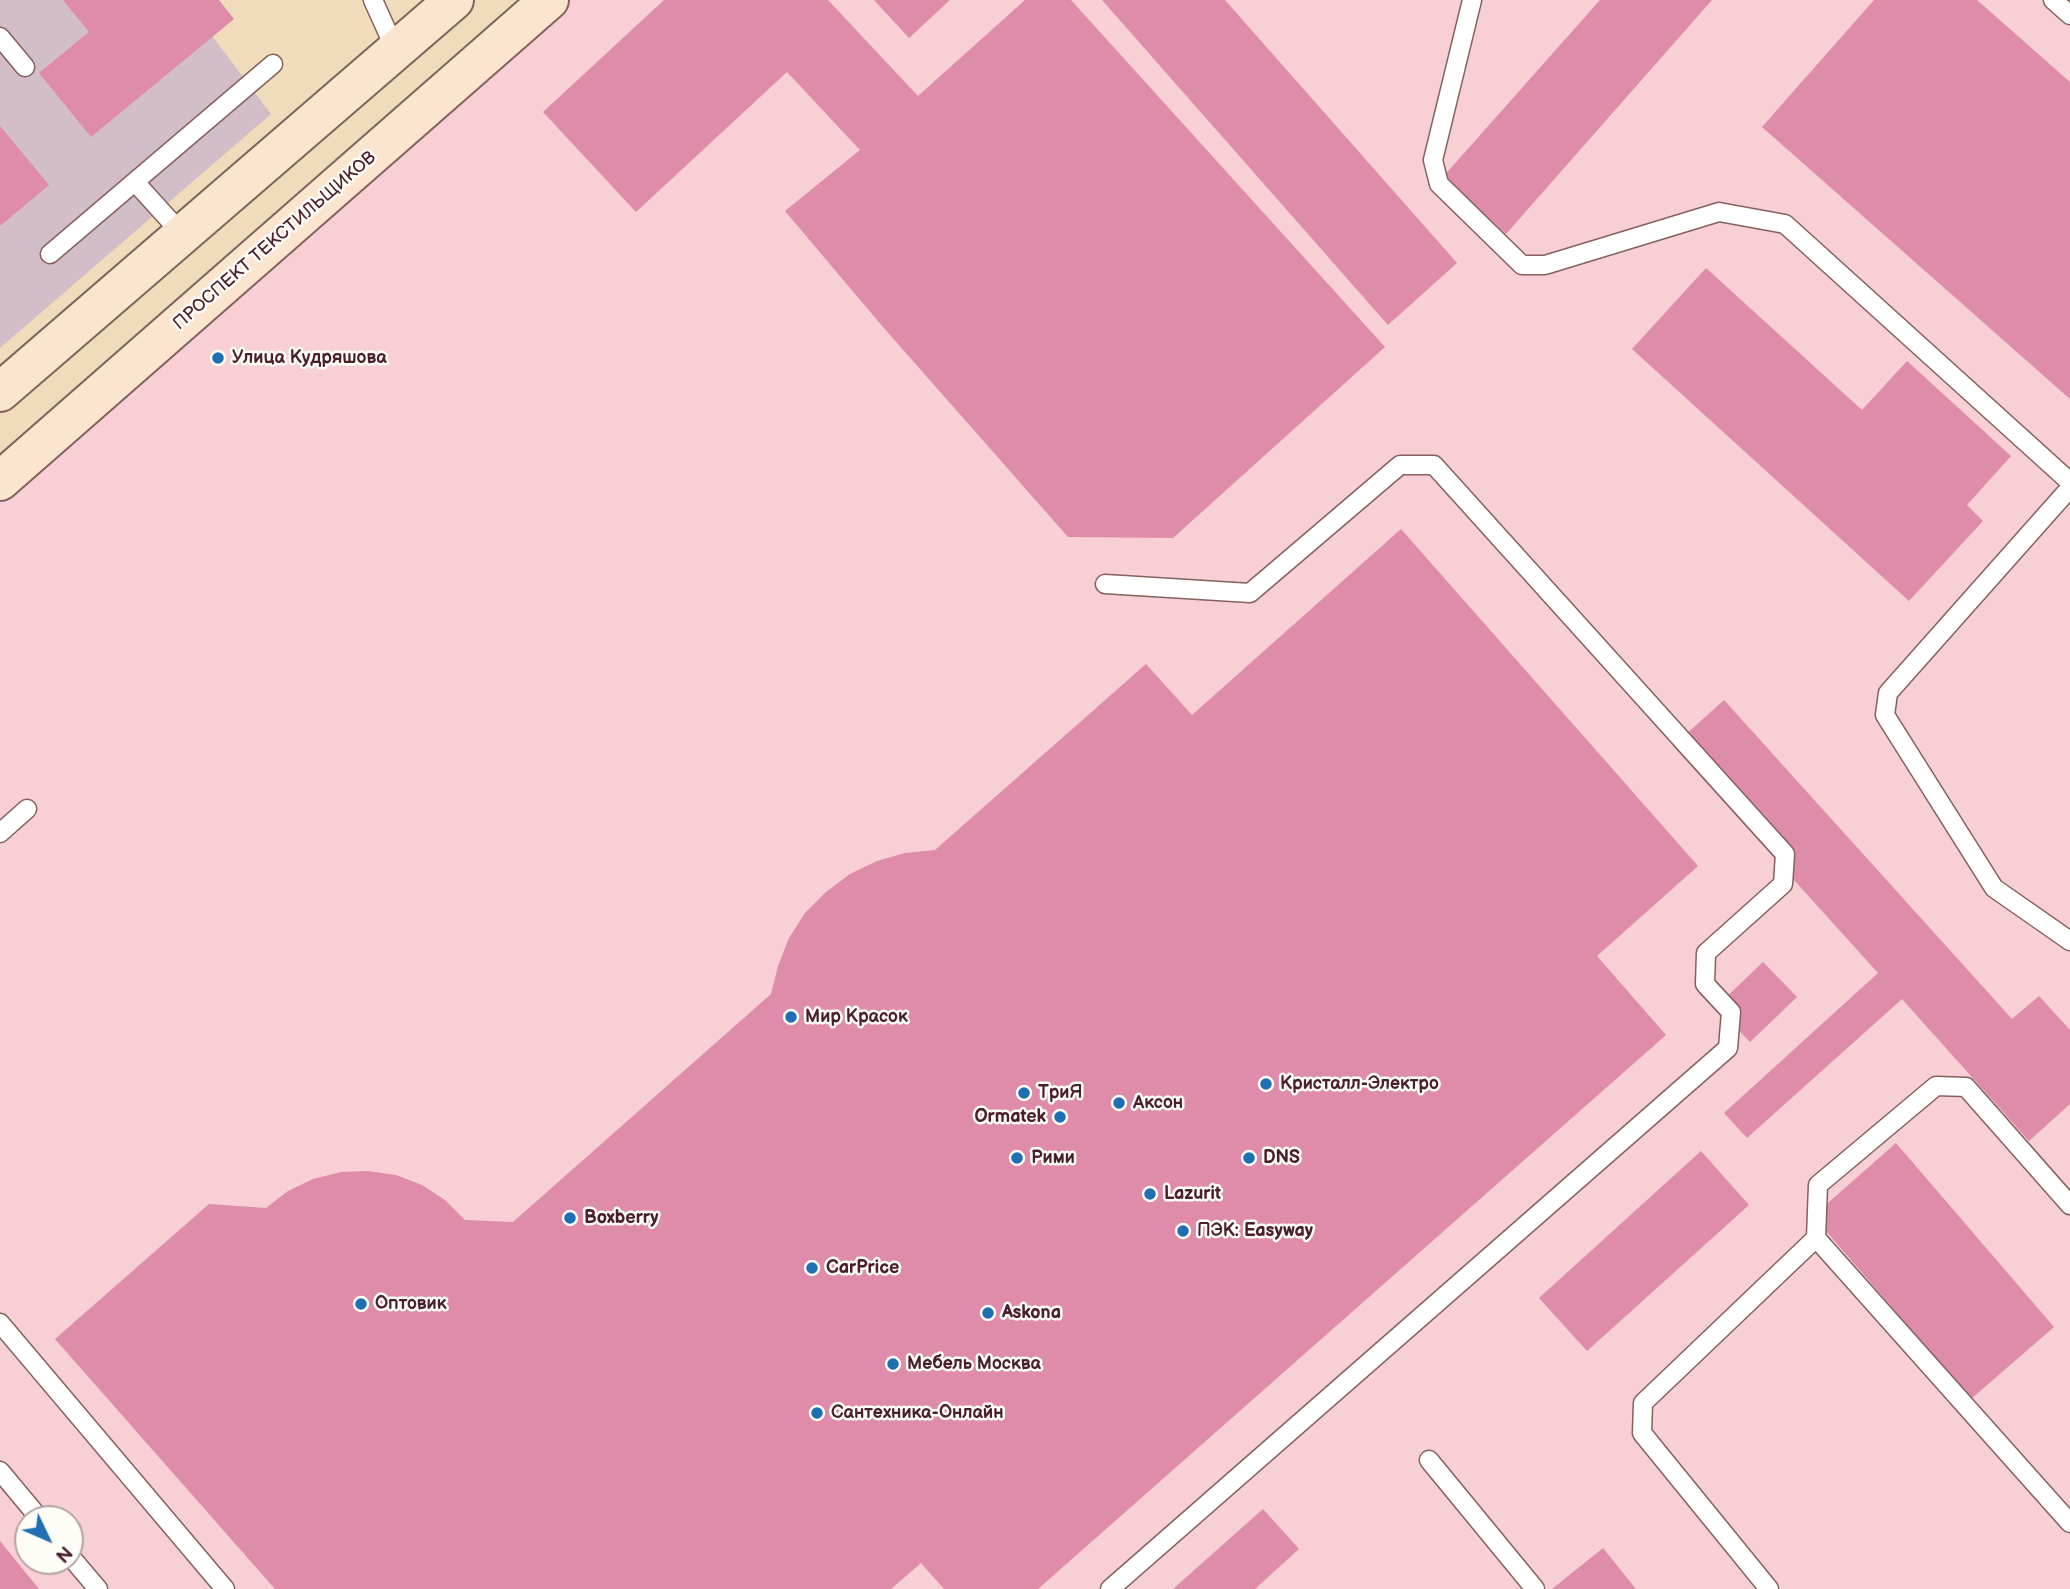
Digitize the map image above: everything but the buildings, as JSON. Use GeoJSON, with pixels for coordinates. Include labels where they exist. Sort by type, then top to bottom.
{"type":"FeatureCollection","features":[{"type":"Feature","properties":{"kind":"main road"},"geometry":{"type":"LineString","coordinates":[[0,392],[454,0]]}},
{"type":"Feature","properties":{"kind":"main road","name":"ПРОСПЕКТ ТЕКСТИЛЬЩИКОВ"},"geometry":{"type":"LineString","coordinates":[[0,481],[549,0]]}},
{"type":"Feature","properties":{"kind":"lane"},"geometry":{"type":"LineString","coordinates":[[373,0],[396,51]]}},
{"type":"Feature","properties":{"kind":"lane"},"geometry":{"type":"LineString","coordinates":[[1472,0],[1433,160],[1439,184],[1522,265],[1545,265],[1719,212],[1785,224],[2070,482]]}},
{"type":"Feature","properties":{"kind":"lane"},"geometry":{"type":"LineString","coordinates":[[2053,0],[2070,15]]}},
{"type":"Feature","properties":{"kind":"lane"},"geometry":{"type":"LineString","coordinates":[[0,37],[25,67]]}},
{"type":"Feature","properties":{"kind":"lane"},"geometry":{"type":"LineString","coordinates":[[50,254],[273,64]]}},
{"type":"Feature","properties":{"kind":"lane"},"geometry":{"type":"LineString","coordinates":[[135,182],[183,235]]}},
{"type":"Feature","properties":{"kind":"lane"},"geometry":{"type":"LineString","coordinates":[[1105,584],[1250,593],[1401,465],[1434,465],[1785,855],[1783,884],[1706,953],[1705,984],[1731,1012],[1728,1048],[1110,1589]]}},
{"type":"Feature","properties":{"kind":"lane"},"geometry":{"type":"LineString","coordinates":[[2070,488],[1888,694],[1885,715],[1994,888],[2070,941]]}},
{"type":"Feature","properties":{"kind":"lane"},"geometry":{"type":"LineString","coordinates":[[0,833],[27,809]]}},
{"type":"Feature","properties":{"kind":"lane"},"geometry":{"type":"LineString","coordinates":[[2070,1205],[1966,1087],[1936,1086],[1818,1185],[1816,1238],[2070,1523]]}},
{"type":"Feature","properties":{"kind":"lane"},"geometry":{"type":"LineString","coordinates":[[1769,1589],[1642,1433],[1643,1403],[1816,1238]]}},
{"type":"Feature","properties":{"kind":"lane"},"geometry":{"type":"LineString","coordinates":[[0,1322],[225,1589]]}},
{"type":"Feature","properties":{"kind":"lane"},"geometry":{"type":"LineString","coordinates":[[1429,1460],[1535,1589]]}},
{"type":"Feature","properties":{"kind":"lane"},"geometry":{"type":"LineString","coordinates":[[0,1471],[28,1505]]}},
{"type":"Feature","properties":{"kind":"lane"},"geometry":{"type":"LineString","coordinates":[[84,1572],[98,1589]]}},
{"type":"Feature","properties":{"kind":"shaded area"},"geometry":{"type":"Polygon","coordinates":[[[0,0],[185,0],[271,114],[0,348],[0,0]]]}},
{"type":"Feature","properties":{"kind":"shaded area"},"geometry":{"type":"Polygon","coordinates":[[[539,0],[2070,0],[2070,1589],[0,1589],[0,469],[539,0]]]}},
{"type":"Feature","properties":{"kind":"place","name":"Улица Кудряшова"},"geometry":{"type":"Point","coordinates":[218,358]}},
{"type":"Feature","properties":{"kind":"place","name":"Мир Красок"},"geometry":{"type":"Point","coordinates":[791,1017]}},
{"type":"Feature","properties":{"kind":"place","name":"Кристалл-Электро"},"geometry":{"type":"Point","coordinates":[1266,1084]}},
{"type":"Feature","properties":{"kind":"place","name":"ТриЯ"},"geometry":{"type":"Point","coordinates":[1024,1093]}},
{"type":"Feature","properties":{"kind":"place","name":"Аксон"},"geometry":{"type":"Point","coordinates":[1119,1103]}},
{"type":"Feature","properties":{"kind":"place","name":"Ormatek"},"geometry":{"type":"Point","coordinates":[1060,1117]}},
{"type":"Feature","properties":{"kind":"place","name":"Рими"},"geometry":{"type":"Point","coordinates":[1017,1158]}},
{"type":"Feature","properties":{"kind":"place","name":"DNS"},"geometry":{"type":"Point","coordinates":[1249,1158]}},
{"type":"Feature","properties":{"kind":"place","name":"Lazurit"},"geometry":{"type":"Point","coordinates":[1150,1194]}},
{"type":"Feature","properties":{"kind":"place","name":"Boxberry"},"geometry":{"type":"Point","coordinates":[570,1218]}},
{"type":"Feature","properties":{"kind":"place","name":"ПЭК: Easyway"},"geometry":{"type":"Point","coordinates":[1183,1231]}},
{"type":"Feature","properties":{"kind":"place","name":"CarPrice"},"geometry":{"type":"Point","coordinates":[812,1268]}},
{"type":"Feature","properties":{"kind":"place","name":"Оптовик"},"geometry":{"type":"Point","coordinates":[361,1304]}},
{"type":"Feature","properties":{"kind":"place","name":"Askona"},"geometry":{"type":"Point","coordinates":[988,1313]}},
{"type":"Feature","properties":{"kind":"place","name":"Мебель Москва"},"geometry":{"type":"Point","coordinates":[893,1364]}},
{"type":"Feature","properties":{"kind":"place","name":"Сантехника-Онлайн"},"geometry":{"type":"Point","coordinates":[817,1413]}}]}
